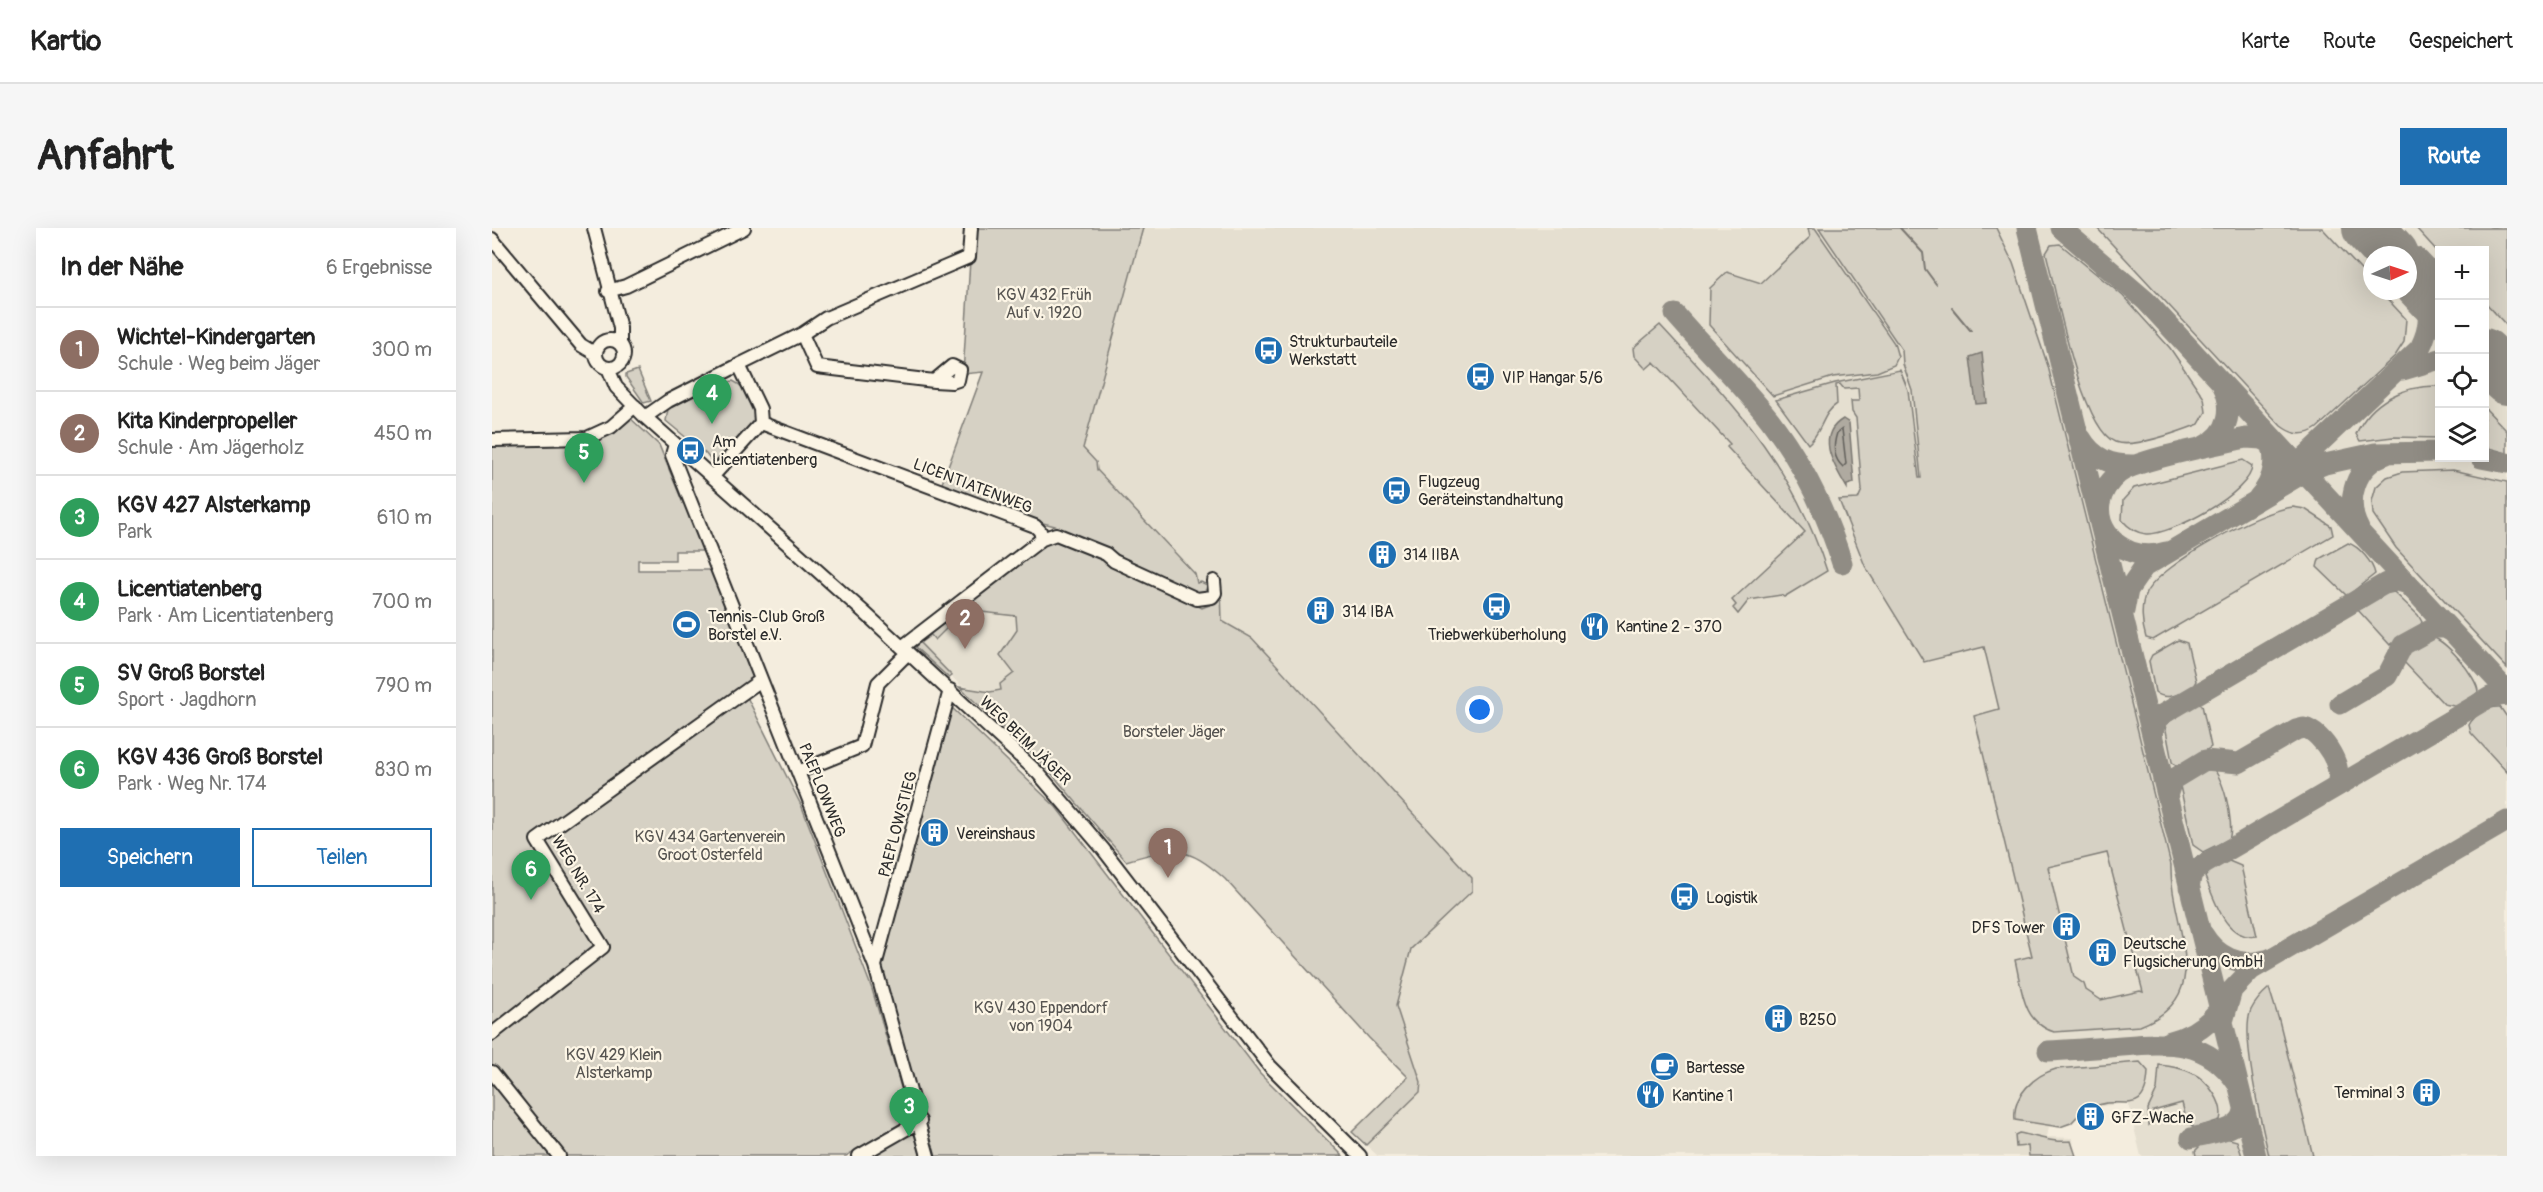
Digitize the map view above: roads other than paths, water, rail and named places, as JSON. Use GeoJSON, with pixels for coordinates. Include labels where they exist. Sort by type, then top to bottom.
{"type":"FeatureCollection","features":[{"type":"Feature","properties":{"kind":"street"},"geometry":{"type":"LineString","coordinates":[[594,228],[608,291],[620,328],[606,345]]}},
{"type":"Feature","properties":{"kind":"street"},"geometry":{"type":"LineString","coordinates":[[608,291],[626,286],[744,228]]}},
{"type":"Feature","properties":{"kind":"street"},"geometry":{"type":"LineString","coordinates":[[645,417],[662,404],[802,334],[826,318],[969,257],[971,228]]}},
{"type":"Feature","properties":{"kind":"street"},"geometry":{"type":"LineString","coordinates":[[493,242],[575,337],[606,345],[624,356],[613,367]]}},
{"type":"Feature","properties":{"kind":"street"},"geometry":{"type":"LineString","coordinates":[[802,334],[816,367],[934,381]]}},
{"type":"Feature","properties":{"kind":"street","name":"WEG BEIM JÄGER"},"geometry":{"type":"LineString","coordinates":[[606,345],[600,364],[613,367],[612,382],[645,417],[950,690],[1064,801],[1263,1058],[1360,1156]]}},
{"type":"Feature","properties":{"kind":"street"},"geometry":{"type":"LineString","coordinates":[[712,477],[761,423],[760,409],[739,365]]}},
{"type":"Feature","properties":{"kind":"street"},"geometry":{"type":"LineString","coordinates":[[492,440],[587,438],[611,427],[635,406]]}},
{"type":"Feature","properties":{"kind":"street","name":"LICENTIATENWEG"},"geometry":{"type":"LineString","coordinates":[[761,423],[1035,526],[1040,531],[1042,539]]}},
{"type":"Feature","properties":{"kind":"street","name":"PAEPLOWWEG"},"geometry":{"type":"LineString","coordinates":[[675,444],[672,455],[875,966],[928,1156]]}},
{"type":"Feature","properties":{"kind":"street"},"geometry":{"type":"LineString","coordinates":[[798,772],[862,746],[878,683],[905,650],[1042,539],[1056,534],[1106,554],[1114,561],[1197,599],[1212,597],[1215,593],[1214,581]]}},
{"type":"Feature","properties":{"kind":"street","name":"WEG NR. 174"},"geometry":{"type":"LineString","coordinates":[[492,1034],[603,947],[537,840],[761,680]]}},
{"type":"Feature","properties":{"kind":"street","name":"PAEPLOWSTIEG"},"geometry":{"type":"LineString","coordinates":[[875,966],[950,690]]}},
{"type":"Feature","properties":{"kind":"street"},"geometry":{"type":"LineString","coordinates":[[492,1072],[560,1156]]}},
{"type":"Feature","properties":{"kind":"street"},"geometry":{"type":"LineString","coordinates":[[859,1156],[920,1121]]}},
{"type":"Feature","properties":{"kind":"water"},"geometry":{"type":"Polygon","coordinates":[[[1982,353],[1987,403],[1976,404],[1970,357],[1982,353]]]}},
{"type":"Feature","properties":{"kind":"water"},"geometry":{"type":"Polygon","coordinates":[[[1843,419],[1849,423],[1854,483],[1847,485],[1847,488],[1837,471],[1828,443],[1834,426],[1843,419]]]}},
{"type":"Feature","properties":{"kind":"waterway"},"geometry":{"type":"LineString","coordinates":[[1900,228],[1923,253],[1925,269],[1936,284]]}},
{"type":"Feature","properties":{"kind":"waterway"},"geometry":{"type":"LineString","coordinates":[[1952,308],[1971,331]]}},
{"type":"Feature","properties":{"kind":"place","name":"Strukturbauteile Werkstatt"},"geometry":{"type":"Point","coordinates":[1268,350]}},
{"type":"Feature","properties":{"kind":"place","name":"VIP Hangar 5/6"},"geometry":{"type":"Point","coordinates":[1481,377]}},
{"type":"Feature","properties":{"kind":"place","name":"Licentiatenberg"},"geometry":{"type":"Point","coordinates":[712,424]}},
{"type":"Feature","properties":{"kind":"place","name":"Am Licentiatenberg"},"geometry":{"type":"Point","coordinates":[691,450]}},
{"type":"Feature","properties":{"kind":"place","name":"SV Groß Borstel"},"geometry":{"type":"Point","coordinates":[584,483]}},
{"type":"Feature","properties":{"kind":"place","name":"Flugzeug Geräteinstandhaltung"},"geometry":{"type":"Point","coordinates":[1397,490]}},
{"type":"Feature","properties":{"kind":"place","name":"314 IIBA"},"geometry":{"type":"Point","coordinates":[1382,554]}},
{"type":"Feature","properties":{"kind":"place","name":"Triebwerküberholung"},"geometry":{"type":"Point","coordinates":[1497,606]}},
{"type":"Feature","properties":{"kind":"place","name":"314 IBA"},"geometry":{"type":"Point","coordinates":[1321,611]}},
{"type":"Feature","properties":{"kind":"place","name":"Tennis-Club Groß Borstel e.V."},"geometry":{"type":"Point","coordinates":[687,625]}},
{"type":"Feature","properties":{"kind":"place","name":"Kantine 2 - 370"},"geometry":{"type":"Point","coordinates":[1595,626]}},
{"type":"Feature","properties":{"kind":"place","name":"Kita Kinderpropeller"},"geometry":{"type":"Point","coordinates":[965,649]}},
{"type":"Feature","properties":{"kind":"place","name":"Vereinshaus"},"geometry":{"type":"Point","coordinates":[935,833]}},
{"type":"Feature","properties":{"kind":"place","name":"Wichtel-Kindergarten"},"geometry":{"type":"Point","coordinates":[1168,878]}},
{"type":"Feature","properties":{"kind":"place","name":"Logistik"},"geometry":{"type":"Point","coordinates":[1685,897]}},
{"type":"Feature","properties":{"kind":"place","name":"KGV 436 Groß Borstel"},"geometry":{"type":"Point","coordinates":[531,900]}},
{"type":"Feature","properties":{"kind":"place","name":"DFS Tower"},"geometry":{"type":"Point","coordinates":[2066,927]}},
{"type":"Feature","properties":{"kind":"place","name":"Deutsche Flugsicherung GmbH"},"geometry":{"type":"Point","coordinates":[2102,952]}},
{"type":"Feature","properties":{"kind":"place","name":"B250"},"geometry":{"type":"Point","coordinates":[1778,1019]}},
{"type":"Feature","properties":{"kind":"place","name":"Bartesse"},"geometry":{"type":"Point","coordinates":[1665,1067]}},
{"type":"Feature","properties":{"kind":"place","name":"Terminal 3"},"geometry":{"type":"Point","coordinates":[2426,1092]}},
{"type":"Feature","properties":{"kind":"place","name":"Kantine 1"},"geometry":{"type":"Point","coordinates":[1651,1095]}},
{"type":"Feature","properties":{"kind":"place","name":"GFZ-Wache"},"geometry":{"type":"Point","coordinates":[2090,1117]}},
{"type":"Feature","properties":{"kind":"place","name":"KGV 427 Alsterkamp"},"geometry":{"type":"Point","coordinates":[909,1137]}},
{"type":"Feature","properties":{"kind":"park label","name":"KGV 432 Früh Auf v. 1920"},"geometry":{"type":"Point","coordinates":[1044,303]}},
{"type":"Feature","properties":{"kind":"park label","name":"Borsteler Jäger"},"geometry":{"type":"Point","coordinates":[1174,731]}},
{"type":"Feature","properties":{"kind":"park label","name":"KGV 434 Gartenverein Groot Osterfeld"},"geometry":{"type":"Point","coordinates":[710,845]}},
{"type":"Feature","properties":{"kind":"park label","name":"KGV 430 Eppendorf von 1904"},"geometry":{"type":"Point","coordinates":[1041,1016]}},
{"type":"Feature","properties":{"kind":"park label","name":"KGV 429 Klein Alsterkamp"},"geometry":{"type":"Point","coordinates":[614,1063]}}]}
